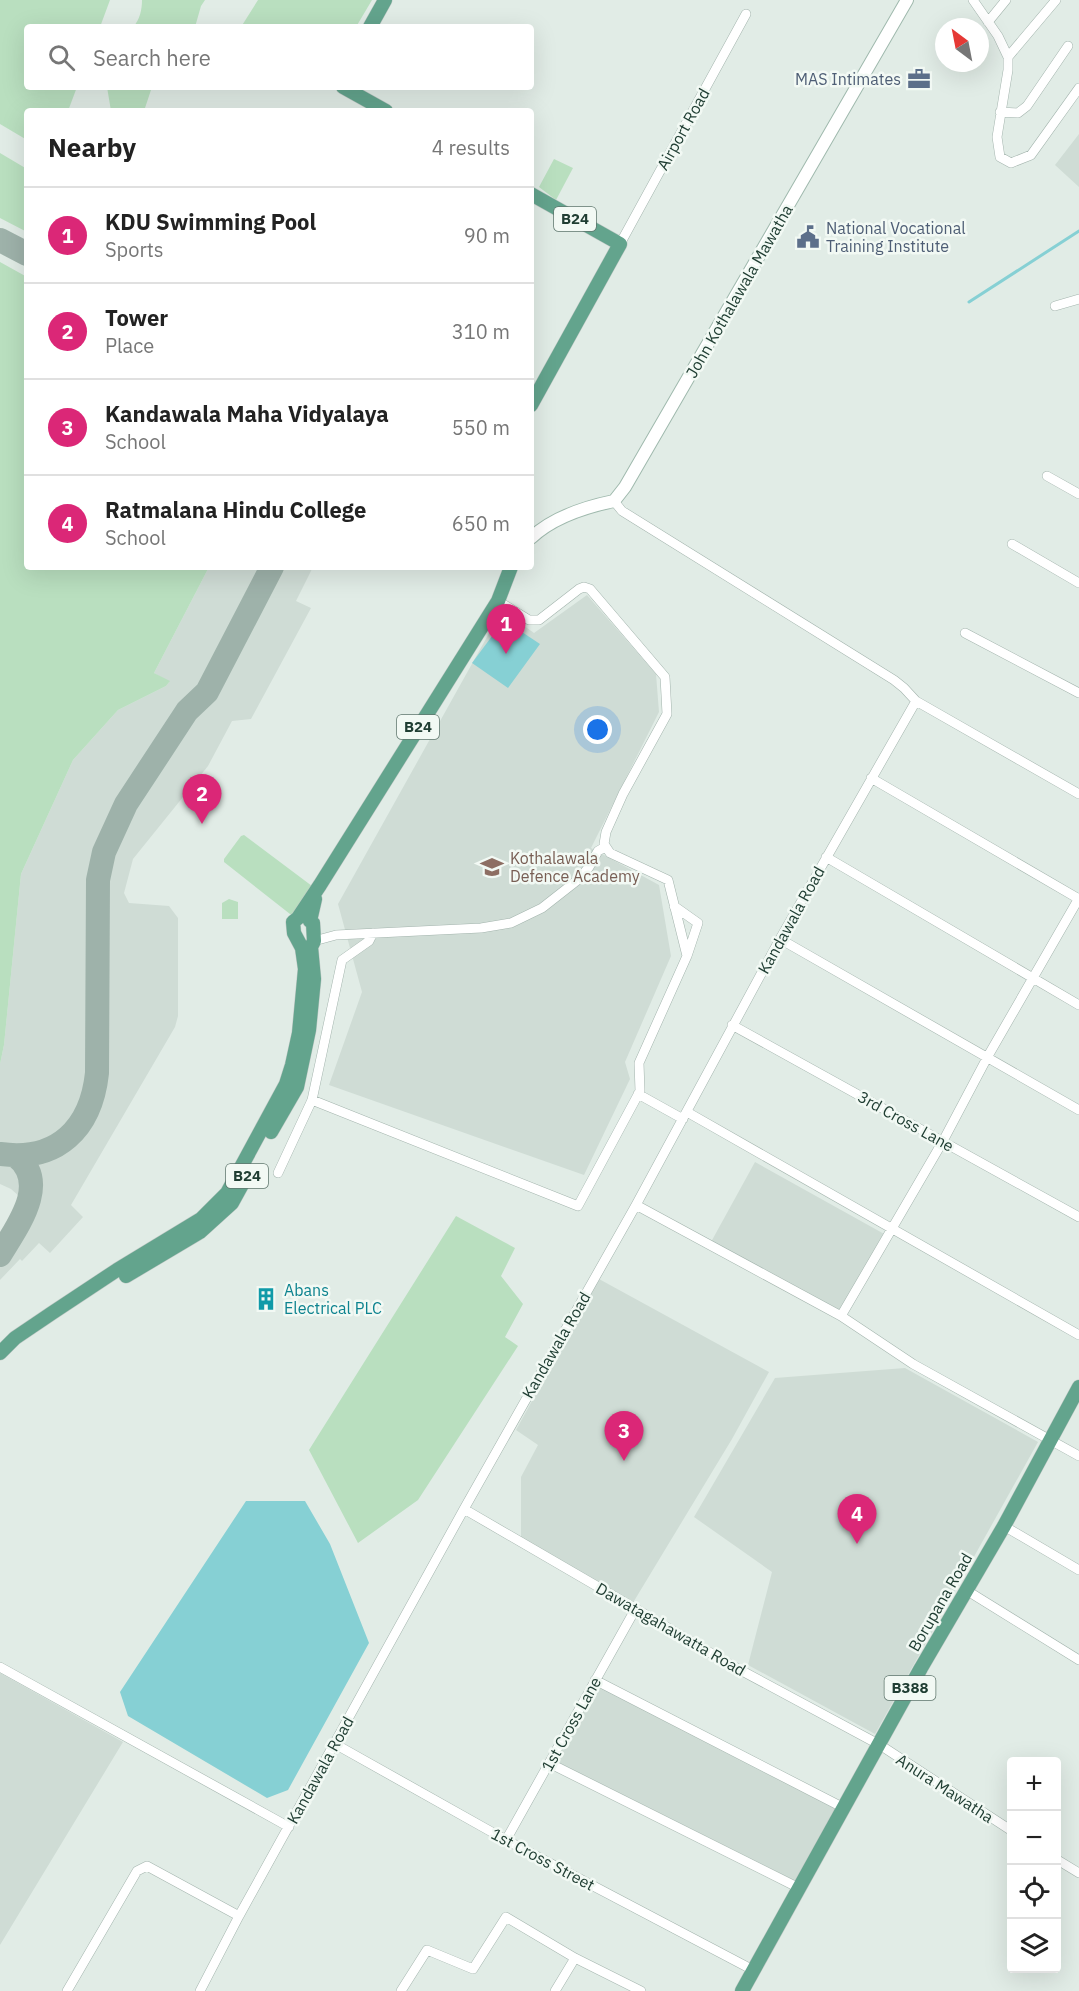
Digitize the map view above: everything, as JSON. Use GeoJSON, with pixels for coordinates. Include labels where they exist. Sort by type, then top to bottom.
{"type":"FeatureCollection","features":[{"type":"Feature","properties":{"kind":"main road"},"geometry":{"type":"LineString","coordinates":[[372,24],[385,0]]}},
{"type":"Feature","properties":{"kind":"main road"},"geometry":{"type":"LineString","coordinates":[[349,90],[381,108]]}},
{"type":"Feature","properties":{"kind":"main road","name":"B24"},"geometry":{"type":"LineString","coordinates":[[534,196],[620,244]]}},
{"type":"Feature","properties":{"kind":"main road"},"geometry":{"type":"LineString","coordinates":[[534,400],[620,244]]}},
{"type":"Feature","properties":{"kind":"main road","name":"B24"},"geometry":{"type":"LineString","coordinates":[[0,1353],[15,1338],[52,1313],[201,1219],[227,1193],[286,1084],[292,1065],[309,945],[307,920],[320,885],[498,601],[510,570]]}},
{"type":"Feature","properties":{"kind":"main road","name":"B24"},"geometry":{"type":"LineString","coordinates":[[307,920],[293,922],[294,933],[309,945]]}},
{"type":"Feature","properties":{"kind":"main road","name":"Borupana Road"},"geometry":{"type":"LineString","coordinates":[[742,1991],[921,1668],[1004,1526],[1079,1387]]}},
{"type":"Feature","properties":{"kind":"street","name":"John Kothalawala Mawatha"},"geometry":{"type":"LineString","coordinates":[[614,501],[625,487],[907,0]]}},
{"type":"Feature","properties":{"kind":"street"},"geometry":{"type":"LineString","coordinates":[[973,0],[985,18]]}},
{"type":"Feature","properties":{"kind":"street"},"geometry":{"type":"LineString","coordinates":[[989,21],[1006,0]]}},
{"type":"Feature","properties":{"kind":"street"},"geometry":{"type":"LineString","coordinates":[[1008,57],[1056,0]]}},
{"type":"Feature","properties":{"kind":"street","name":"Airport Road"},"geometry":{"type":"LineString","coordinates":[[620,244],[746,14]]}},
{"type":"Feature","properties":{"kind":"street"},"geometry":{"type":"LineString","coordinates":[[989,24],[1008,57],[1008,70],[1000,112],[998,147],[1000,156],[1011,163],[1031,155],[1079,88]]}},
{"type":"Feature","properties":{"kind":"street"},"geometry":{"type":"LineString","coordinates":[[1000,112],[1018,113],[1027,106],[1068,46]]}},
{"type":"Feature","properties":{"kind":"street"},"geometry":{"type":"LineString","coordinates":[[1055,306],[1079,299]]}},
{"type":"Feature","properties":{"kind":"street"},"geometry":{"type":"LineString","coordinates":[[1047,476],[1079,494]]}},
{"type":"Feature","properties":{"kind":"street"},"geometry":{"type":"LineString","coordinates":[[534,536],[560,519],[595,505],[614,501],[622,511],[894,680],[916,701],[1079,794]]}},
{"type":"Feature","properties":{"kind":"street"},"geometry":{"type":"LineString","coordinates":[[1012,544],[1079,584]]}},
{"type":"Feature","properties":{"kind":"street"},"geometry":{"type":"LineString","coordinates":[[498,601],[534,621],[539,620],[579,589],[584,587],[590,589],[665,677],[667,714],[611,818],[606,832],[605,847]]}},
{"type":"Feature","properties":{"kind":"street"},"geometry":{"type":"LineString","coordinates":[[965,633],[1079,693]]}},
{"type":"Feature","properties":{"kind":"street","name":"Kandawala Road"},"geometry":{"type":"LineString","coordinates":[[200,1991],[239,1916],[464,1509],[685,1116],[732,1024],[916,701]]}},
{"type":"Feature","properties":{"kind":"street"},"geometry":{"type":"LineString","coordinates":[[841,1316],[943,1141],[987,1056],[1079,899],[871,778]]}},
{"type":"Feature","properties":{"kind":"street"},"geometry":{"type":"LineString","coordinates":[[605,847],[614,855],[668,880],[687,956]]}},
{"type":"Feature","properties":{"kind":"street"},"geometry":{"type":"LineString","coordinates":[[309,945],[336,935],[481,928],[519,920],[542,908],[579,879],[598,850],[605,847]]}},
{"type":"Feature","properties":{"kind":"street"},"geometry":{"type":"LineString","coordinates":[[826,857],[1079,1005]]}},
{"type":"Feature","properties":{"kind":"street"},"geometry":{"type":"LineString","coordinates":[[312,1100],[578,1206],[638,1094],[641,1086],[639,1063],[687,956],[698,923],[675,906]]}},
{"type":"Feature","properties":{"kind":"street"},"geometry":{"type":"LineString","coordinates":[[307,920],[320,930],[336,935]]}},
{"type":"Feature","properties":{"kind":"street"},"geometry":{"type":"LineString","coordinates":[[278,1173],[312,1100],[342,960],[369,941],[373,933]]}},
{"type":"Feature","properties":{"kind":"street"},"geometry":{"type":"LineString","coordinates":[[780,939],[1079,1110]]}},
{"type":"Feature","properties":{"kind":"street","name":"3rd Cross Lane"},"geometry":{"type":"LineString","coordinates":[[732,1024],[1079,1217]]}},
{"type":"Feature","properties":{"kind":"street"},"geometry":{"type":"LineString","coordinates":[[638,1094],[685,1116],[891,1227],[1079,1335]]}},
{"type":"Feature","properties":{"kind":"street"},"geometry":{"type":"LineString","coordinates":[[636,1205],[841,1316],[913,1364],[1079,1456]]}},
{"type":"Feature","properties":{"kind":"street","name":"Dawatagahawatta Road"},"geometry":{"type":"LineString","coordinates":[[464,1509],[731,1665],[879,1745]]}},
{"type":"Feature","properties":{"kind":"street"},"geometry":{"type":"LineString","coordinates":[[1004,1526],[1079,1570]]}},
{"type":"Feature","properties":{"kind":"street"},"geometry":{"type":"LineString","coordinates":[[966,1590],[1079,1659]]}},
{"type":"Feature","properties":{"kind":"street","name":"1st Cross Lane"},"geometry":{"type":"LineString","coordinates":[[506,1840],[636,1608]]}},
{"type":"Feature","properties":{"kind":"street"},"geometry":{"type":"LineString","coordinates":[[0,1667],[289,1827]]}},
{"type":"Feature","properties":{"kind":"street"},"geometry":{"type":"LineString","coordinates":[[595,1680],[844,1808]]}},
{"type":"Feature","properties":{"kind":"street","name":"1st Cross Street"},"geometry":{"type":"LineString","coordinates":[[335,1744],[506,1840],[753,1970]]}},
{"type":"Feature","properties":{"kind":"street","name":"Anura Mawatha"},"geometry":{"type":"LineString","coordinates":[[879,1745],[1007,1828]]}},
{"type":"Feature","properties":{"kind":"street"},"geometry":{"type":"LineString","coordinates":[[549,1763],[800,1888]]}},
{"type":"Feature","properties":{"kind":"street"},"geometry":{"type":"LineString","coordinates":[[1061,1862],[1079,1873]]}},
{"type":"Feature","properties":{"kind":"street"},"geometry":{"type":"LineString","coordinates":[[67,1991],[137,1871],[142,1867],[147,1866],[239,1916]]}},
{"type":"Feature","properties":{"kind":"street"},"geometry":{"type":"LineString","coordinates":[[401,1991],[427,1950],[473,1969],[506,1917],[575,1958],[641,1991]]}},
{"type":"Feature","properties":{"kind":"street"},"geometry":{"type":"LineString","coordinates":[[555,1991],[575,1958]]}},
{"type":"Feature","properties":{"kind":"shaded area"},"geometry":{"type":"Polygon","coordinates":[[[1079,134],[1079,187],[1055,165],[1079,134]]]}},
{"type":"Feature","properties":{"kind":"shaded area"},"geometry":{"type":"Polygon","coordinates":[[[207,570],[312,570],[296,601],[311,608],[251,719],[232,721],[208,766],[133,859],[124,893],[129,903],[169,906],[178,918],[178,1016],[175,1027],[71,1205],[83,1217],[50,1253],[39,1243],[0,1280],[0,1236],[28,1204],[11,1189],[0,1184],[0,1064],[4,1045],[21,874],[73,760],[118,710],[166,686],[169,682],[154,673],[207,570]]]}},
{"type":"Feature","properties":{"kind":"shaded area","name":"Kothalawala Defence Academy"},"geometry":{"type":"Polygon","coordinates":[[[587,595],[656,674],[659,712],[591,848],[659,885],[671,956],[625,1062],[630,1079],[584,1175],[329,1085],[362,992],[338,904],[502,610],[534,633],[587,595]]]}},
{"type":"Feature","properties":{"kind":"shaded area"},"geometry":{"type":"Polygon","coordinates":[[[755,1162],[886,1235],[842,1314],[711,1242],[755,1162]]]}},
{"type":"Feature","properties":{"kind":"shaded area"},"geometry":{"type":"Polygon","coordinates":[[[599,1279],[769,1372],[732,1439],[631,1606],[521,1542],[521,1477],[538,1445],[516,1430],[599,1279]]]}},
{"type":"Feature","properties":{"kind":"shaded area"},"geometry":{"type":"Polygon","coordinates":[[[905,1368],[1038,1442],[875,1734],[748,1665],[772,1572],[694,1517],[775,1378],[905,1368]]]}},
{"type":"Feature","properties":{"kind":"shaded area"},"geometry":{"type":"Polygon","coordinates":[[[0,1673],[123,1742],[0,1945],[0,1673]]]}},
{"type":"Feature","properties":{"kind":"shaded area"},"geometry":{"type":"Polygon","coordinates":[[[595,1680],[844,1808],[799,1888],[549,1763],[595,1680]]]}},
{"type":"Feature","properties":{"kind":"green space"},"geometry":{"type":"Polygon","coordinates":[[[0,0],[110,0],[101,24],[24,24],[24,90],[76,90],[69,108],[24,108],[24,138],[0,124],[0,0]]]}},
{"type":"Feature","properties":{"kind":"green space"},"geometry":{"type":"Polygon","coordinates":[[[142,0],[205,0],[196,24],[135,24],[142,7],[142,0]]]}},
{"type":"Feature","properties":{"kind":"green space"},"geometry":{"type":"Polygon","coordinates":[[[258,0],[372,0],[358,24],[243,24],[258,0]]]}},
{"type":"Feature","properties":{"kind":"green space"},"geometry":{"type":"Polygon","coordinates":[[[108,90],[151,90],[145,108],[110,108],[108,90]]]}},
{"type":"Feature","properties":{"kind":"green space"},"geometry":{"type":"Polygon","coordinates":[[[0,153],[24,167],[24,230],[0,218],[0,153]]]}},
{"type":"Feature","properties":{"kind":"green space"},"geometry":{"type":"Polygon","coordinates":[[[554,159],[573,168],[556,200],[539,187],[554,159]]]}},
{"type":"Feature","properties":{"kind":"green space"},"geometry":{"type":"Polygon","coordinates":[[[0,262],[24,275],[24,570],[207,570],[154,673],[170,681],[166,686],[118,710],[73,760],[21,874],[4,1045],[0,1064],[0,262]]]}},
{"type":"Feature","properties":{"kind":"green space"},"geometry":{"type":"Polygon","coordinates":[[[244,835],[312,886],[294,914],[290,914],[224,862],[241,836],[244,835]]]}},
{"type":"Feature","properties":{"kind":"green space"},"geometry":{"type":"Polygon","coordinates":[[[229,899],[238,902],[238,919],[222,919],[222,903],[229,899]]]}},
{"type":"Feature","properties":{"kind":"green space"},"geometry":{"type":"Polygon","coordinates":[[[456,1216],[515,1248],[501,1276],[523,1304],[505,1337],[518,1346],[418,1500],[358,1543],[309,1450],[456,1216]]]}},
{"type":"Feature","properties":{"kind":"water"},"geometry":{"type":"Polygon","coordinates":[[[504,620],[540,644],[508,688],[472,663],[504,620]]]}},
{"type":"Feature","properties":{"kind":"water"},"geometry":{"type":"Polygon","coordinates":[[[246,1501],[305,1501],[330,1544],[369,1643],[288,1790],[267,1798],[128,1716],[120,1692],[246,1501]]]}},
{"type":"Feature","properties":{"kind":"waterway"},"geometry":{"type":"LineString","coordinates":[[969,302],[1079,231]]}},
{"type":"Feature","properties":{"kind":"taxiway"},"geometry":{"type":"LineString","coordinates":[[0,240],[24,252]]}},
{"type":"Feature","properties":{"kind":"taxiway"},"geometry":{"type":"LineString","coordinates":[[0,1154],[38,1153],[54,1147],[68,1138],[79,1125],[87,1110],[97,1073],[98,880],[104,852],[126,804],[187,711],[207,692],[270,570]]}},
{"type":"Feature","properties":{"kind":"taxiway"},"geometry":{"type":"LineString","coordinates":[[0,1255],[21,1219],[31,1192],[31,1179],[26,1167],[16,1156]]}},
{"type":"Feature","properties":{"kind":"place","name":"MAS Intimates"},"geometry":{"type":"Point","coordinates":[919,79]}},
{"type":"Feature","properties":{"kind":"place","name":"National Vocational Training Institute"},"geometry":{"type":"Point","coordinates":[808,237]}},
{"type":"Feature","properties":{"kind":"place","name":"KDU Swimming Pool"},"geometry":{"type":"Point","coordinates":[506,654]}},
{"type":"Feature","properties":{"kind":"place","name":"Tower"},"geometry":{"type":"Point","coordinates":[202,824]}},
{"type":"Feature","properties":{"kind":"place","name":"Kothalawala Defence Academy"},"geometry":{"type":"Point","coordinates":[492,867]}},
{"type":"Feature","properties":{"kind":"place","name":"Abans Electrical PLC"},"geometry":{"type":"Point","coordinates":[266,1299]}},
{"type":"Feature","properties":{"kind":"place","name":"Kandawala Maha Vidyalaya"},"geometry":{"type":"Point","coordinates":[624,1461]}},
{"type":"Feature","properties":{"kind":"place","name":"Ratmalana Hindu College"},"geometry":{"type":"Point","coordinates":[857,1544]}}]}
